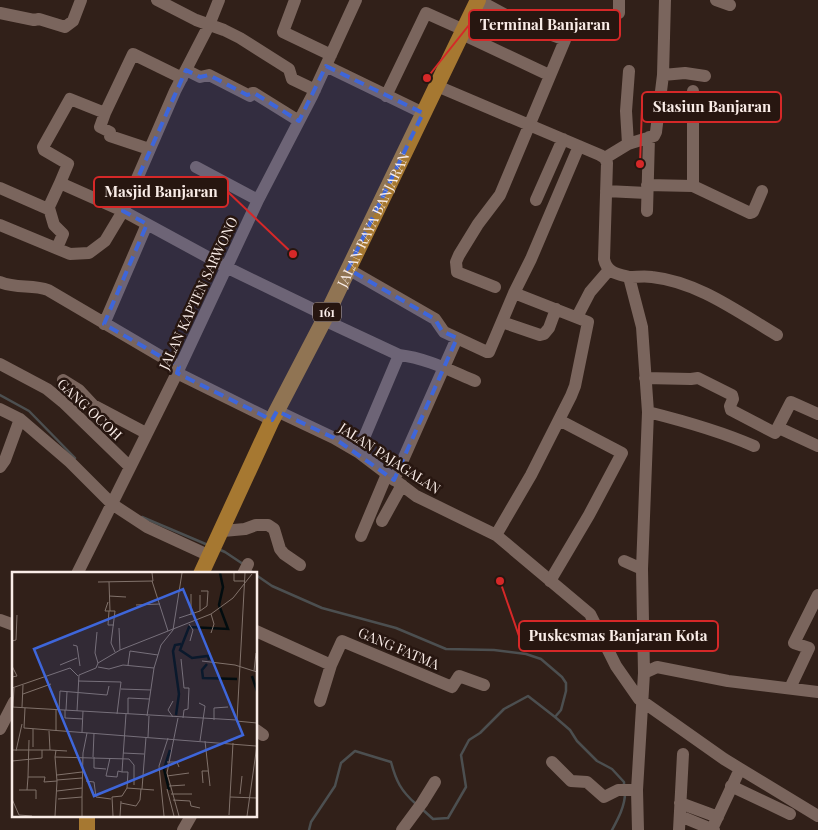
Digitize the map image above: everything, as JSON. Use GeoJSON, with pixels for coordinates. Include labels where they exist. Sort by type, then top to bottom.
{"type":"FeatureCollection","features":[{"type":"Feature","properties":{"kind":"main road","name":"JALAN RAYA BANJARAN"},"geometry":{"type":"LineString","coordinates":[[202,572],[275,416],[325,317],[478,0]]}},
{"type":"Feature","properties":{"kind":"street"},"geometry":{"type":"LineString","coordinates":[[0,13],[34,20],[39,19],[66,27],[72,22],[81,0]]}},
{"type":"Feature","properties":{"kind":"street"},"geometry":{"type":"LineString","coordinates":[[157,0],[196,20],[240,38],[289,69],[292,79],[315,90]]}},
{"type":"Feature","properties":{"kind":"street"},"geometry":{"type":"LineString","coordinates":[[0,225],[70,254],[89,254],[105,241],[123,211],[149,149],[209,25],[219,0]]}},
{"type":"Feature","properties":{"kind":"street"},"geometry":{"type":"LineString","coordinates":[[295,0],[283,32],[386,96],[423,113]]}},
{"type":"Feature","properties":{"kind":"street","name":"JALAN KAPTEN SARWONO"},"geometry":{"type":"LineString","coordinates":[[78,572],[178,370],[258,200],[315,90],[356,0]]}},
{"type":"Feature","properties":{"kind":"street"},"geometry":{"type":"LineString","coordinates":[[478,0],[514,20],[565,40],[500,195],[478,224],[456,262],[457,272],[495,287]]}},
{"type":"Feature","properties":{"kind":"street"},"geometry":{"type":"LineString","coordinates":[[618,13],[619,0]]}},
{"type":"Feature","properties":{"kind":"street"},"geometry":{"type":"LineString","coordinates":[[605,158],[628,144],[654,136],[656,132],[663,75],[665,0]]}},
{"type":"Feature","properties":{"kind":"street"},"geometry":{"type":"LineString","coordinates":[[716,0],[730,5]]}},
{"type":"Feature","properties":{"kind":"street"},"geometry":{"type":"LineString","coordinates":[[386,96],[426,12],[549,75]]}},
{"type":"Feature","properties":{"kind":"street"},"geometry":{"type":"LineString","coordinates":[[149,149],[110,136],[110,132],[100,128],[105,113],[133,54],[184,74],[200,77],[209,75],[249,96],[254,94],[299,121]]}},
{"type":"Feature","properties":{"kind":"street"},"geometry":{"type":"LineString","coordinates":[[628,144],[626,111],[629,72]]}},
{"type":"Feature","properties":{"kind":"street"},"geometry":{"type":"LineString","coordinates":[[663,75],[685,73],[705,76]]}},
{"type":"Feature","properties":{"kind":"street"},"geometry":{"type":"LineString","coordinates":[[437,86],[605,158],[607,163],[604,259],[605,265],[614,274],[629,277],[650,276],[682,284],[705,294],[777,335]]}},
{"type":"Feature","properties":{"kind":"street"},"geometry":{"type":"LineString","coordinates":[[693,91],[693,186]]}},
{"type":"Feature","properties":{"kind":"street"},"geometry":{"type":"LineString","coordinates":[[57,248],[63,234],[54,226],[50,208],[68,164],[43,149],[68,102],[72,99],[105,113]]}},
{"type":"Feature","properties":{"kind":"street"},"geometry":{"type":"LineString","coordinates":[[647,211],[649,137]]}},
{"type":"Feature","properties":{"kind":"street"},"geometry":{"type":"LineString","coordinates":[[536,200],[563,139]]}},
{"type":"Feature","properties":{"kind":"street"},"geometry":{"type":"LineString","coordinates":[[348,269],[435,319],[442,331],[488,352],[531,260],[579,146]]}},
{"type":"Feature","properties":{"kind":"street"},"geometry":{"type":"LineString","coordinates":[[196,166],[258,200]]}},
{"type":"Feature","properties":{"kind":"street"},"geometry":{"type":"LineString","coordinates":[[60,183],[123,211],[226,267],[399,355],[410,356],[475,381]]}},
{"type":"Feature","properties":{"kind":"street"},"geometry":{"type":"LineString","coordinates":[[606,191],[693,186],[750,213],[753,212],[762,191]]}},
{"type":"Feature","properties":{"kind":"street"},"geometry":{"type":"LineString","coordinates":[[0,188],[46,209],[50,208]]}},
{"type":"Feature","properties":{"kind":"street"},"geometry":{"type":"LineString","coordinates":[[104,324],[147,224]]}},
{"type":"Feature","properties":{"kind":"street"},"geometry":{"type":"LineString","coordinates":[[577,317],[590,292],[609,270]]}},
{"type":"Feature","properties":{"kind":"street"},"geometry":{"type":"LineString","coordinates":[[629,277],[642,328],[648,412],[642,569],[644,673],[642,702],[629,790],[638,830]]}},
{"type":"Feature","properties":{"kind":"street"},"geometry":{"type":"LineString","coordinates":[[0,282],[13,286],[43,288],[178,370]]}},
{"type":"Feature","properties":{"kind":"street"},"geometry":{"type":"LineString","coordinates":[[496,535],[531,475],[560,420],[575,386],[588,324],[588,321],[514,293]]}},
{"type":"Feature","properties":{"kind":"street"},"geometry":{"type":"LineString","coordinates":[[502,322],[540,335],[544,334],[549,328],[556,309]]}},
{"type":"Feature","properties":{"kind":"street"},"geometry":{"type":"LineString","coordinates":[[361,536],[394,479],[457,338]]}},
{"type":"Feature","properties":{"kind":"street"},"geometry":{"type":"LineString","coordinates":[[358,452],[399,355]]}},
{"type":"Feature","properties":{"kind":"street","name":"GANG OCOH"},"geometry":{"type":"LineString","coordinates":[[0,364],[47,389],[130,467]]}},
{"type":"Feature","properties":{"kind":"street","name":"JALAN PAJAGALAN"},"geometry":{"type":"LineString","coordinates":[[178,370],[275,416],[334,438],[358,452],[416,496],[496,535],[590,614],[616,666],[642,702],[740,769],[818,816]]}},
{"type":"Feature","properties":{"kind":"street"},"geometry":{"type":"LineString","coordinates":[[646,378],[698,378],[732,395],[731,410],[775,433],[791,402],[818,414]]}},
{"type":"Feature","properties":{"kind":"street"},"geometry":{"type":"LineString","coordinates":[[63,380],[79,390],[93,405],[146,433]]}},
{"type":"Feature","properties":{"kind":"street"},"geometry":{"type":"LineString","coordinates":[[0,409],[20,419],[147,527],[216,544],[245,529],[256,525],[268,525],[274,530],[280,549],[300,565]]}},
{"type":"Feature","properties":{"kind":"street"},"geometry":{"type":"LineString","coordinates":[[648,412],[684,421],[754,446]]}},
{"type":"Feature","properties":{"kind":"street"},"geometry":{"type":"LineString","coordinates":[[0,467],[5,460],[20,419]]}},
{"type":"Feature","properties":{"kind":"street"},"geometry":{"type":"LineString","coordinates":[[550,582],[622,454],[621,451],[560,420]]}},
{"type":"Feature","properties":{"kind":"street"},"geometry":{"type":"LineString","coordinates":[[779,428],[818,446]]}},
{"type":"Feature","properties":{"kind":"street"},"geometry":{"type":"LineString","coordinates":[[382,522],[394,479]]}},
{"type":"Feature","properties":{"kind":"street"},"geometry":{"type":"LineString","coordinates":[[624,561],[642,569]]}},
{"type":"Feature","properties":{"kind":"street"},"geometry":{"type":"LineString","coordinates":[[790,688],[809,648],[794,643],[818,595]]}},
{"type":"Feature","properties":{"kind":"street"},"geometry":{"type":"LineString","coordinates":[[0,620],[12,624]]}},
{"type":"Feature","properties":{"kind":"street"},"geometry":{"type":"LineString","coordinates":[[258,632],[331,665],[320,701]]}},
{"type":"Feature","properties":{"kind":"street","name":"GANG FATMA"},"geometry":{"type":"LineString","coordinates":[[331,665],[342,641],[452,687],[459,676],[484,685]]}},
{"type":"Feature","properties":{"kind":"street"},"geometry":{"type":"LineString","coordinates":[[644,673],[657,668],[728,681],[818,692]]}},
{"type":"Feature","properties":{"kind":"street"},"geometry":{"type":"LineString","coordinates":[[0,729],[7,708]]}},
{"type":"Feature","properties":{"kind":"street"},"geometry":{"type":"LineString","coordinates":[[679,830],[683,754]]}},
{"type":"Feature","properties":{"kind":"street"},"geometry":{"type":"LineString","coordinates":[[552,762],[571,781],[587,782],[604,797],[629,790]]}},
{"type":"Feature","properties":{"kind":"street"},"geometry":{"type":"LineString","coordinates":[[714,826],[740,769]]}},
{"type":"Feature","properties":{"kind":"street"},"geometry":{"type":"LineString","coordinates":[[402,830],[435,782]]}},
{"type":"Feature","properties":{"kind":"street"},"geometry":{"type":"LineString","coordinates":[[731,786],[790,814]]}},
{"type":"Feature","properties":{"kind":"street"},"geometry":{"type":"LineString","coordinates":[[680,803],[714,826]]}},
{"type":"Feature","properties":{"kind":"street"},"geometry":{"type":"LineString","coordinates":[[680,816],[714,826]]}},
{"type":"Feature","properties":{"kind":"street"},"geometry":{"type":"LineString","coordinates":[[184,830],[190,818]]}},
{"type":"Feature","properties":{"kind":"highlighted area"},"geometry":{"type":"Polygon","coordinates":[[[326,66],[423,113],[348,269],[435,319],[442,331],[457,338],[394,480],[334,438],[277,411],[272,420],[177,373],[179,367],[104,324],[147,224],[123,211],[186,70],[200,77],[209,75],[247,95],[254,93],[299,121],[326,66]]]}},
{"type":"Feature","properties":{"kind":"waterway"},"geometry":{"type":"LineString","coordinates":[[0,395],[29,411],[75,458]]}},
{"type":"Feature","properties":{"kind":"waterway"},"geometry":{"type":"LineString","coordinates":[[142,517],[208,545]]}},
{"type":"Feature","properties":{"kind":"waterway"},"geometry":{"type":"LineString","coordinates":[[218,549],[243,564]]}},
{"type":"Feature","properties":{"kind":"waterway"},"geometry":{"type":"LineString","coordinates":[[249,569],[252,572]]}},
{"type":"Feature","properties":{"kind":"waterway"},"geometry":{"type":"LineString","coordinates":[[258,576],[272,586],[322,608],[396,628],[446,649],[494,650],[526,654],[541,659],[562,677],[566,683],[561,710],[555,717]]}},
{"type":"Feature","properties":{"kind":"waterway"},"geometry":{"type":"LineString","coordinates":[[422,809],[433,819],[448,818],[466,787],[461,755],[469,740],[480,733],[504,709],[528,696],[570,730],[577,741],[597,761],[612,769],[624,782],[624,785]]}},
{"type":"Feature","properties":{"kind":"waterway"},"geometry":{"type":"LineString","coordinates":[[309,830],[311,822],[335,786],[341,763],[355,751],[391,762],[400,785],[406,795],[416,804]]}},
{"type":"Feature","properties":{"kind":"waterway"},"geometry":{"type":"LineString","coordinates":[[612,830],[619,817],[625,793]]}},
{"type":"Feature","properties":{"kind":"place","name":"Terminal Banjaran"},"geometry":{"type":"Point","coordinates":[427,78]}},
{"type":"Feature","properties":{"kind":"place","name":"Stasiun Banjaran"},"geometry":{"type":"Point","coordinates":[640,164]}},
{"type":"Feature","properties":{"kind":"place","name":"Masjid Banjaran"},"geometry":{"type":"Point","coordinates":[293,254]}},
{"type":"Feature","properties":{"kind":"place","name":"Puskesmas Banjaran Kota"},"geometry":{"type":"Point","coordinates":[500,581]}}]}
